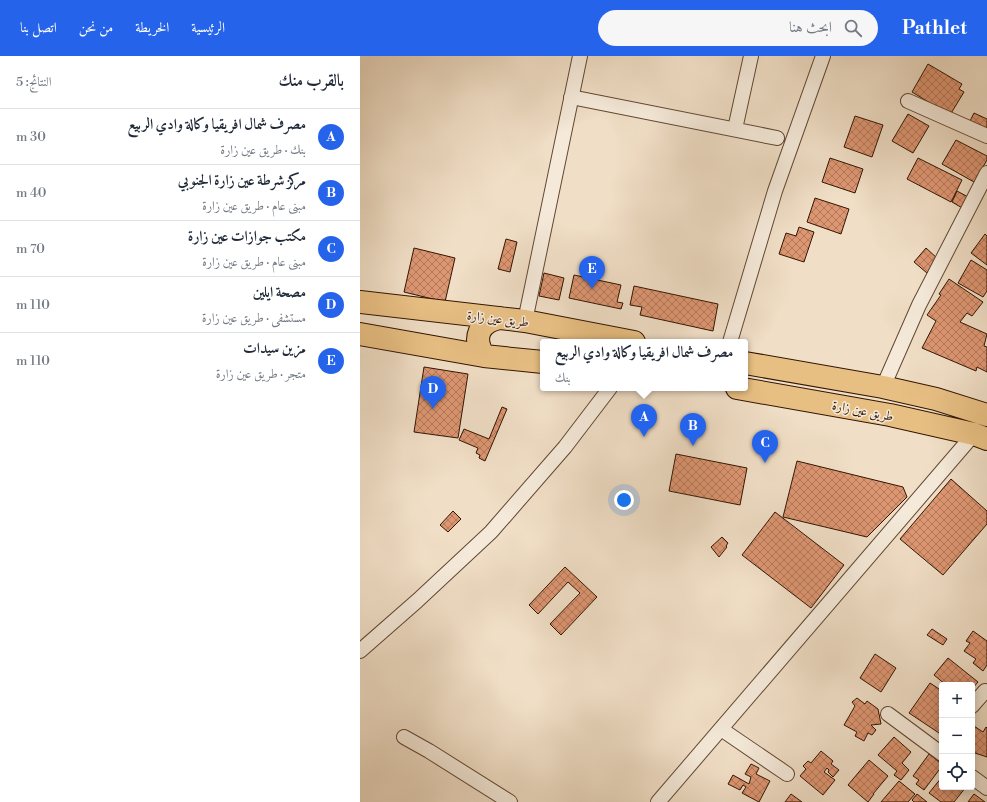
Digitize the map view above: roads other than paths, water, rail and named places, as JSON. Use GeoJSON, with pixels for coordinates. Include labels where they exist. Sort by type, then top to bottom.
{"type":"FeatureCollection","features":[{"type":"Feature","properties":{"kind":"main road","name":"طريق عين زارة"},"geometry":{"type":"LineString","coordinates":[[360,302],[525,321],[618,339]]}},
{"type":"Feature","properties":{"kind":"main road"},"geometry":{"type":"LineString","coordinates":[[484,356],[478,343],[478,335],[486,323],[500,318]]}},
{"type":"Feature","properties":{"kind":"main road"},"geometry":{"type":"LineString","coordinates":[[360,334],[484,356],[540,362]]}},
{"type":"Feature","properties":{"kind":"main road","name":"طريق عين زارة"},"geometry":{"type":"LineString","coordinates":[[748,364],[883,387],[936,399],[987,415]]}},
{"type":"Feature","properties":{"kind":"main road","name":"طريق عين زارة"},"geometry":{"type":"LineString","coordinates":[[748,390],[890,415],[980,437]]}},
{"type":"Feature","properties":{"kind":"street"},"geometry":{"type":"LineString","coordinates":[[525,321],[580,56]]}},
{"type":"Feature","properties":{"kind":"street"},"geometry":{"type":"LineString","coordinates":[[735,129],[751,56]]}},
{"type":"Feature","properties":{"kind":"street"},"geometry":{"type":"LineString","coordinates":[[731,339],[775,191],[823,56]]}},
{"type":"Feature","properties":{"kind":"street"},"geometry":{"type":"LineString","coordinates":[[572,97],[777,138]]}},
{"type":"Feature","properties":{"kind":"street"},"geometry":{"type":"LineString","coordinates":[[908,101],[987,136]]}},
{"type":"Feature","properties":{"kind":"street"},"geometry":{"type":"LineString","coordinates":[[883,387],[919,305],[987,173]]}},
{"type":"Feature","properties":{"kind":"street"},"geometry":{"type":"LineString","coordinates":[[360,651],[491,532],[565,447],[608,391]]}},
{"type":"Feature","properties":{"kind":"street"},"geometry":{"type":"LineString","coordinates":[[658,802],[980,437]]}},
{"type":"Feature","properties":{"kind":"street"},"geometry":{"type":"LineString","coordinates":[[975,703],[985,691]]}},
{"type":"Feature","properties":{"kind":"street"},"geometry":{"type":"LineString","coordinates":[[888,714],[939,748]]}},
{"type":"Feature","properties":{"kind":"street"},"geometry":{"type":"LineString","coordinates":[[721,729],[787,774]]}},
{"type":"Feature","properties":{"kind":"street"},"geometry":{"type":"LineString","coordinates":[[404,737],[510,802]]}},
{"type":"Feature","properties":{"kind":"street"},"geometry":{"type":"LineString","coordinates":[[975,779],[987,788]]}},
{"type":"Feature","properties":{"kind":"place","name":"مزين سيدات"},"geometry":{"type":"Point","coordinates":[592,289]}},
{"type":"Feature","properties":{"kind":"place","name":"مصحة ايلين"},"geometry":{"type":"Point","coordinates":[433,409]}},
{"type":"Feature","properties":{"kind":"place","name":"مصرف شمال افريقيا وكالة وادي الربيع"},"geometry":{"type":"Point","coordinates":[644,437]}},
{"type":"Feature","properties":{"kind":"place","name":"مركز شرطة عين زارة الجنوبي"},"geometry":{"type":"Point","coordinates":[693,446]}},
{"type":"Feature","properties":{"kind":"place","name":"مكتب جوازات عين زارة"},"geometry":{"type":"Point","coordinates":[765,463]}}]}
